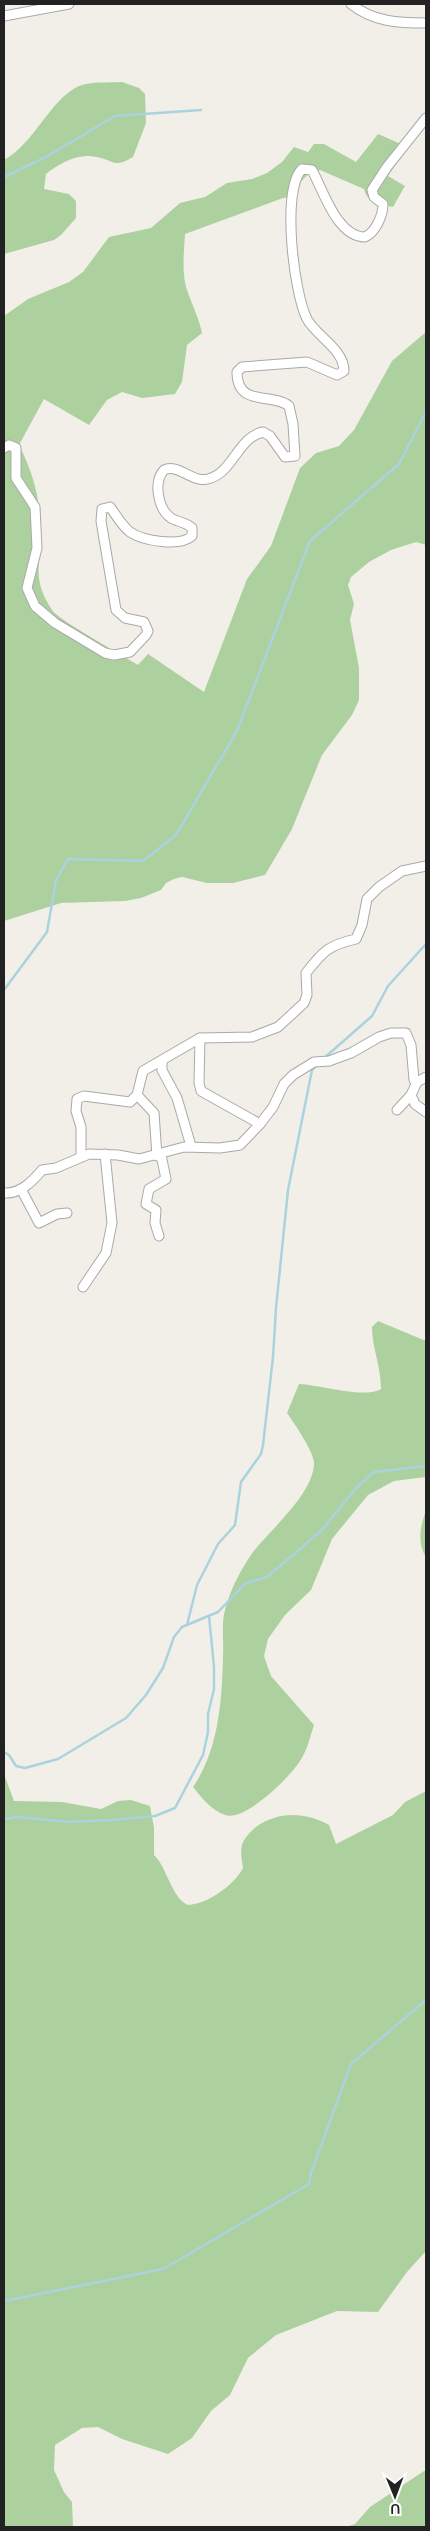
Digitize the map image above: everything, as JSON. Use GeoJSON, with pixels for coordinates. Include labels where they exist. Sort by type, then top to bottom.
{"type":"FeatureCollection","features":[{"type":"Feature","properties":{"kind":"street"},"geometry":{"type":"LineString","coordinates":[[4,16],[69,4]]}},
{"type":"Feature","properties":{"kind":"street"},"geometry":{"type":"LineString","coordinates":[[351,4],[364,14],[382,20],[401,23],[426,23]]}},
{"type":"Feature","properties":{"kind":"street"},"geometry":{"type":"LineString","coordinates":[[4,448],[9,445],[16,448],[16,478],[35,506],[37,548],[27,588],[35,606],[55,623],[75,634],[92,648],[114,655],[130,652],[146,635],[147,626],[140,620],[120,615],[116,610],[101,521],[102,509],[110,508],[120,523],[132,533],[144,538],[186,540],[192,536],[192,528],[171,518],[162,507],[159,485],[160,474],[164,470],[170,468],[197,479],[209,479],[222,472],[251,436],[263,432],[270,436],[285,457],[295,456],[294,424],[288,406],[281,401],[261,400],[252,397],[244,391],[237,377],[237,372],[242,368],[307,362],[320,366],[333,374],[340,375],[344,371],[340,358],[309,322],[304,310],[292,250],[292,194],[295,180],[302,169],[312,170],[340,224],[356,236],[365,238],[374,230],[383,204],[374,197],[372,190],[387,166],[426,118]]}},
{"type":"Feature","properties":{"kind":"street"},"geometry":{"type":"LineString","coordinates":[[81,1157],[81,1127],[76,1111],[77,1099],[84,1096],[130,1102],[137,1095],[143,1072],[200,1038],[252,1037],[278,1026],[292,1016],[304,1003],[307,995],[305,977],[318,958],[336,943],[356,939],[362,925],[367,899],[396,874],[426,866]]}},
{"type":"Feature","properties":{"kind":"street"},"geometry":{"type":"LineString","coordinates":[[4,1193],[21,1189],[32,1182],[42,1170],[56,1168],[81,1157],[105,1154],[139,1159],[191,1146],[220,1148],[240,1145],[273,1107],[284,1084],[314,1062],[329,1061],[360,1049],[379,1037],[402,1031],[408,1035],[413,1076],[417,1082]]}},
{"type":"Feature","properties":{"kind":"street"},"geometry":{"type":"LineString","coordinates":[[200,1038],[199,1083],[201,1090],[260,1124]]}},
{"type":"Feature","properties":{"kind":"street"},"geometry":{"type":"LineString","coordinates":[[162,1061],[162,1070],[177,1098],[191,1146]]}},
{"type":"Feature","properties":{"kind":"street"},"geometry":{"type":"LineString","coordinates":[[397,1110],[411,1095],[417,1082],[426,1077]]}},
{"type":"Feature","properties":{"kind":"street"},"geometry":{"type":"LineString","coordinates":[[137,1095],[154,1113],[159,1155],[166,1179],[149,1189],[146,1204],[156,1210],[155,1223],[159,1236]]}},
{"type":"Feature","properties":{"kind":"street"},"geometry":{"type":"LineString","coordinates":[[411,1095],[415,1104],[426,1112]]}},
{"type":"Feature","properties":{"kind":"street"},"geometry":{"type":"LineString","coordinates":[[83,1287],[106,1253],[112,1223],[105,1154]]}},
{"type":"Feature","properties":{"kind":"street"},"geometry":{"type":"LineString","coordinates":[[21,1189],[40,1223],[57,1214],[66,1213]]}},
{"type":"Feature","properties":{"kind":"green space"},"geometry":{"type":"Polygon","coordinates":[[[122,82],[139,88],[145,94],[146,123],[133,157],[126,161],[114,163],[102,158],[83,156],[63,163],[46,174],[44,189],[69,194],[76,201],[76,218],[54,240],[4,254],[4,160],[25,143],[59,101],[69,92],[89,83],[122,82]]]}},
{"type":"Feature","properties":{"kind":"green space"},"geometry":{"type":"Polygon","coordinates":[[[378,134],[408,147],[388,176],[405,186],[393,207],[374,202],[368,197],[364,189],[320,170],[303,179],[294,197],[283,198],[185,234],[184,279],[202,333],[187,345],[182,382],[175,394],[142,398],[122,392],[107,400],[89,425],[44,399],[19,445],[32,476],[37,496],[41,529],[39,579],[45,598],[52,610],[78,629],[138,665],[148,654],[204,692],[247,579],[271,546],[300,468],[316,453],[339,446],[354,430],[392,361],[426,332],[426,545],[416,542],[391,550],[369,562],[351,577],[348,585],[354,604],[350,620],[359,668],[359,700],[352,715],[322,755],[292,829],[265,875],[233,883],[207,883],[182,877],[166,883],[161,890],[141,898],[125,901],[61,903],[4,921],[4,316],[28,299],[69,282],[83,272],[109,237],[151,228],[180,203],[205,197],[227,183],[252,179],[267,173],[282,162],[294,147],[308,152],[314,144],[324,144],[356,162],[378,134]]]}},
{"type":"Feature","properties":{"kind":"green space"},"geometry":{"type":"Polygon","coordinates":[[[378,1321],[426,1341],[426,1477],[394,1481],[368,1495],[332,1539],[311,1590],[285,1615],[268,1639],[264,1656],[271,1676],[314,1725],[302,1757],[287,1777],[266,1797],[244,1812],[225,1815],[211,1807],[193,1787],[209,1757],[217,1724],[222,1689],[223,1621],[227,1602],[236,1580],[253,1552],[290,1510],[307,1486],[312,1474],[314,1463],[311,1452],[287,1413],[299,1384],[364,1393],[381,1389],[372,1327],[378,1321]]]}},
{"type":"Feature","properties":{"kind":"green space"},"geometry":{"type":"Polygon","coordinates":[[[426,1511],[426,1557],[421,1546],[420,1534],[426,1511]]]}},
{"type":"Feature","properties":{"kind":"green space"},"geometry":{"type":"Polygon","coordinates":[[[4,1774],[14,1801],[62,1802],[101,1809],[118,1801],[131,1800],[150,1806],[154,1828],[154,1855],[159,1860],[182,1902],[188,1905],[196,1904],[212,1897],[233,1881],[243,1868],[241,1851],[244,1840],[254,1829],[265,1822],[274,1818],[292,1815],[311,1818],[329,1825],[336,1844],[393,1815],[405,1802],[426,1791],[426,2251],[407,2272],[378,2312],[337,2311],[276,2335],[248,2358],[230,2395],[211,2411],[192,2438],[168,2454],[122,2439],[98,2427],[82,2428],[55,2445],[54,2470],[64,2492],[72,2502],[73,2527],[4,2527],[4,1774]]]}},
{"type":"Feature","properties":{"kind":"green space"},"geometry":{"type":"Polygon","coordinates":[[[426,2471],[426,2527],[346,2527],[355,2524],[370,2507],[426,2471]]]}},
{"type":"Feature","properties":{"kind":"waterway"},"geometry":{"type":"LineString","coordinates":[[4,177],[46,157],[115,116],[201,110]]}},
{"type":"Feature","properties":{"kind":"waterway"},"geometry":{"type":"LineString","coordinates":[[4,990],[47,932],[56,880],[68,859],[143,861],[176,835],[237,731],[310,541],[399,464],[426,412]]}},
{"type":"Feature","properties":{"kind":"waterway"},"geometry":{"type":"LineString","coordinates":[[323,1059],[372,1016],[388,986],[426,944]]}},
{"type":"Feature","properties":{"kind":"waterway"},"geometry":{"type":"LineString","coordinates":[[187,1625],[197,1585],[218,1544],[235,1525],[241,1482],[261,1454],[273,1357],[288,1190],[312,1070],[317,1065]]}},
{"type":"Feature","properties":{"kind":"waterway"},"geometry":{"type":"LineString","coordinates":[[4,1752],[9,1755],[16,1766],[25,1768],[58,1759],[126,1718],[146,1695],[163,1668],[174,1637],[182,1627],[218,1612],[246,1583],[267,1577],[321,1531],[356,1488],[374,1472],[426,1466]]}},
{"type":"Feature","properties":{"kind":"waterway"},"geometry":{"type":"LineString","coordinates":[[4,1819],[17,1817],[69,1822],[112,1820],[155,1816],[175,1808],[203,1755],[208,1732],[208,1714],[214,1689],[214,1667],[209,1616]]}},
{"type":"Feature","properties":{"kind":"waterway"},"geometry":{"type":"LineString","coordinates":[[4,2301],[163,2269],[309,2184],[311,2173],[351,2064],[426,2000]]}}]}
